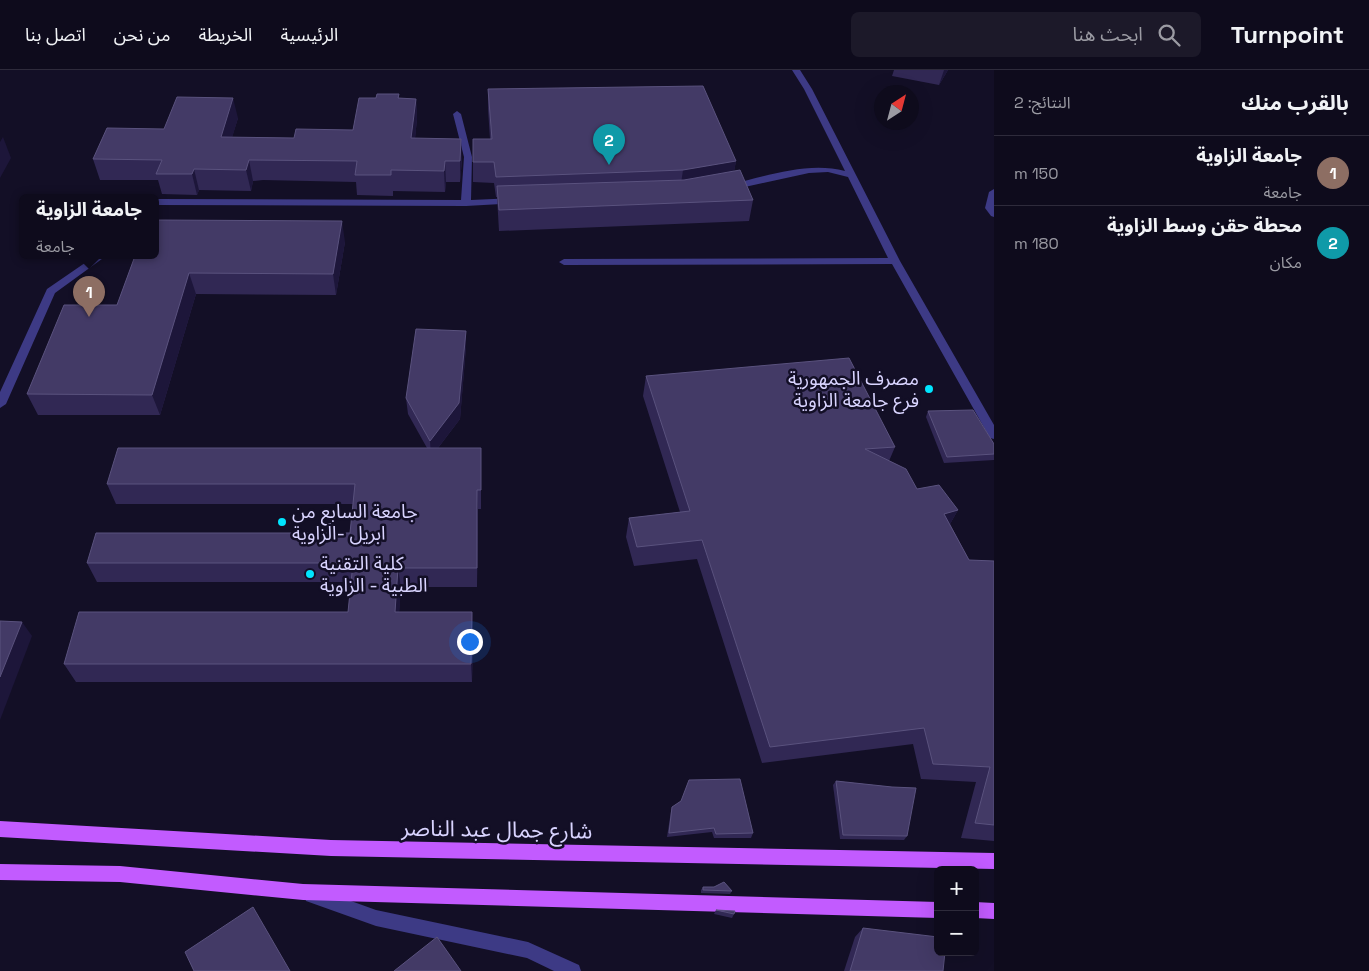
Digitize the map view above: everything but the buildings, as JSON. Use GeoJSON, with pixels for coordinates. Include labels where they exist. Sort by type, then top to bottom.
{"type":"FeatureCollection","features":[{"type":"Feature","properties":{"kind":"main road","name":"شارع جمال عبد الناصر"},"geometry":{"type":"LineString","coordinates":[[0,829],[331,848],[994,861]]}},
{"type":"Feature","properties":{"kind":"main road"},"geometry":{"type":"LineString","coordinates":[[0,872],[120,874],[303,892],[934,910]]}},
{"type":"Feature","properties":{"kind":"main road"},"geometry":{"type":"LineString","coordinates":[[979,910],[994,911]]}},
{"type":"Feature","properties":{"kind":"street"},"geometry":{"type":"LineString","coordinates":[[796,70],[808,89],[895,261],[994,435]]}},
{"type":"Feature","properties":{"kind":"street"},"geometry":{"type":"LineString","coordinates":[[456,114],[468,157],[466,203]]}},
{"type":"Feature","properties":{"kind":"street"},"geometry":{"type":"LineString","coordinates":[[718,190],[808,170],[828,169],[853,176]]}},
{"type":"Feature","properties":{"kind":"street"},"geometry":{"type":"LineString","coordinates":[[994,192],[990,208],[994,214]]}},
{"type":"Feature","properties":{"kind":"street"},"geometry":{"type":"LineString","coordinates":[[159,202],[466,203],[524,201]]}},
{"type":"Feature","properties":{"kind":"street"},"geometry":{"type":"LineString","coordinates":[[0,404],[50,291],[97,259]]}},
{"type":"Feature","properties":{"kind":"street"},"geometry":{"type":"LineString","coordinates":[[564,262],[895,261]]}},
{"type":"Feature","properties":{"kind":"street"},"geometry":{"type":"LineString","coordinates":[[303,892],[376,918],[528,950],[573,971]]}},
{"type":"Feature","properties":{"kind":"place","name":"محطة حقن وسط الزاوية"},"geometry":{"type":"Point","coordinates":[609,165]}},
{"type":"Feature","properties":{"kind":"place","name":"جامعة الزاوية"},"geometry":{"type":"Point","coordinates":[89,317]}},
{"type":"Feature","properties":{"kind":"place","name":"مصرف الجمهورية فرع جامعة الزاوية"},"geometry":{"type":"Point","coordinates":[929,389]}},
{"type":"Feature","properties":{"kind":"place","name":"جامعة السابع من ابريل -الزاوية"},"geometry":{"type":"Point","coordinates":[282,522]}},
{"type":"Feature","properties":{"kind":"place","name":"كلية التقنية الطبية - الزاوية"},"geometry":{"type":"Point","coordinates":[310,574]}}]}
